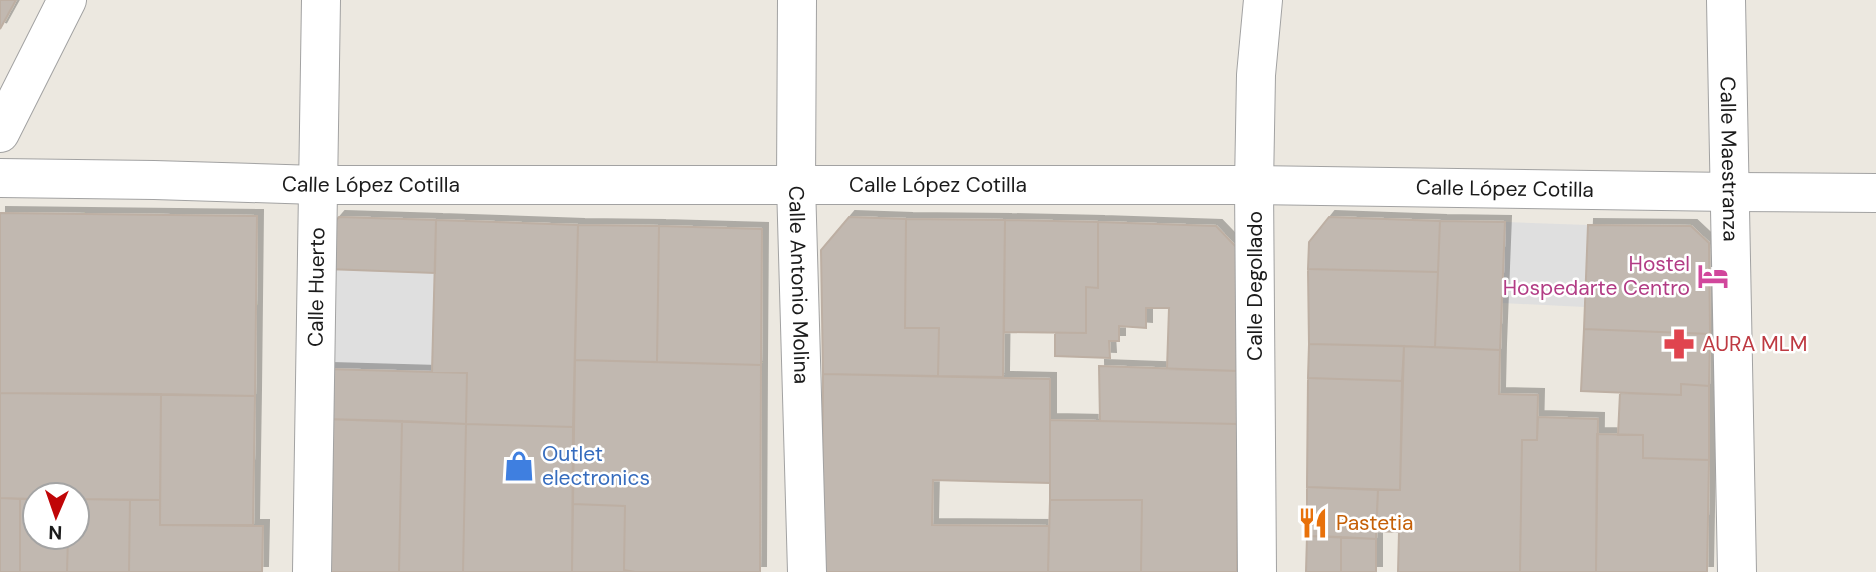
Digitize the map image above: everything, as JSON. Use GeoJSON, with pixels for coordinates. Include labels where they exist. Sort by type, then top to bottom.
{"type":"FeatureCollection","features":[{"type":"Feature","properties":{"kind":"street"},"geometry":{"type":"LineString","coordinates":[[0,133],[67,0]]}},
{"type":"Feature","properties":{"kind":"street","name":"Calle Huerto"},"geometry":{"type":"LineString","coordinates":[[312,572],[321,0]]}},
{"type":"Feature","properties":{"kind":"street","name":"Calle Antonio Molina"},"geometry":{"type":"LineString","coordinates":[[797,0],[796,184],[807,572]]}},
{"type":"Feature","properties":{"kind":"street","name":"Calle Degollado"},"geometry":{"type":"LineString","coordinates":[[1257,572],[1254,185],[1256,75],[1263,0]]}},
{"type":"Feature","properties":{"kind":"street","name":"Calle Maestranza"},"geometry":{"type":"LineString","coordinates":[[1726,0],[1737,572]]}},
{"type":"Feature","properties":{"kind":"street","name":"Calle López Cotilla"},"geometry":{"type":"LineString","coordinates":[[0,178],[317,185],[1254,185],[1876,192]]}},
{"type":"Feature","properties":{"kind":"shaded area"},"geometry":{"type":"Polygon","coordinates":[[[1505,222],[1588,225],[1585,307],[1502,303],[1505,222]]]}},
{"type":"Feature","properties":{"kind":"shaded area"},"geometry":{"type":"Polygon","coordinates":[[[327,269],[435,273],[432,372],[326,369],[327,269]]]}},
{"type":"Feature","properties":{"kind":"building"},"geometry":{"type":"Polygon","coordinates":[[[0,0],[16,0],[0,29],[0,0]]]}},
{"type":"Feature","properties":{"kind":"building"},"geometry":{"type":"Polygon","coordinates":[[[0,213],[257,216],[255,396],[0,393],[0,213]]]}},
{"type":"Feature","properties":{"kind":"building"},"geometry":{"type":"Polygon","coordinates":[[[339,217],[436,220],[435,273],[327,269],[328,230],[339,217]]]}},
{"type":"Feature","properties":{"kind":"building"},"geometry":{"type":"Polygon","coordinates":[[[849,217],[906,219],[905,328],[939,328],[938,376],[823,374],[821,250],[849,217]]]}},
{"type":"Feature","properties":{"kind":"building"},"geometry":{"type":"Polygon","coordinates":[[[1329,217],[1440,221],[1438,272],[1308,269],[1309,242],[1329,217]]]}},
{"type":"Feature","properties":{"kind":"building"},"geometry":{"type":"Polygon","coordinates":[[[906,219],[1005,220],[1003,377],[938,376],[939,328],[905,328],[906,219]]]}},
{"type":"Feature","properties":{"kind":"building"},"geometry":{"type":"Polygon","coordinates":[[[436,220],[578,225],[573,427],[466,424],[467,373],[432,372],[436,220]]]}},
{"type":"Feature","properties":{"kind":"building"},"geometry":{"type":"Polygon","coordinates":[[[1005,220],[1098,222],[1098,288],[1086,287],[1086,333],[1004,332],[1005,220]]]}},
{"type":"Feature","properties":{"kind":"building"},"geometry":{"type":"Polygon","coordinates":[[[1440,221],[1505,222],[1500,350],[1435,347],[1440,221]]]}},
{"type":"Feature","properties":{"kind":"building"},"geometry":{"type":"Polygon","coordinates":[[[1098,222],[1216,226],[1238,249],[1238,371],[1167,369],[1169,308],[1146,308],[1146,328],[1119,326],[1119,341],[1109,341],[1110,358],[1055,356],[1055,333],[1086,333],[1086,287],[1098,288],[1098,222]]]}},
{"type":"Feature","properties":{"kind":"building"},"geometry":{"type":"Polygon","coordinates":[[[578,225],[659,226],[657,362],[575,360],[578,225]]]}},
{"type":"Feature","properties":{"kind":"building"},"geometry":{"type":"Polygon","coordinates":[[[1588,225],[1691,226],[1709,243],[1710,334],[1584,329],[1588,225]]]}},
{"type":"Feature","properties":{"kind":"building"},"geometry":{"type":"Polygon","coordinates":[[[659,226],[762,229],[761,365],[657,362],[659,226]]]}},
{"type":"Feature","properties":{"kind":"building"},"geometry":{"type":"Polygon","coordinates":[[[1308,269],[1438,272],[1435,347],[1309,344],[1308,269]]]}},
{"type":"Feature","properties":{"kind":"building"},"geometry":{"type":"Polygon","coordinates":[[[1584,329],[1710,334],[1709,386],[1681,384],[1681,395],[1581,391],[1584,329]]]}},
{"type":"Feature","properties":{"kind":"building"},"geometry":{"type":"Polygon","coordinates":[[[1309,344],[1404,346],[1402,381],[1308,378],[1309,344]]]}},
{"type":"Feature","properties":{"kind":"building"},"geometry":{"type":"Polygon","coordinates":[[[1404,346],[1500,350],[1499,394],[1538,395],[1537,440],[1522,440],[1520,572],[1398,572],[1399,532],[1376,531],[1378,490],[1400,490],[1404,346]]]}},
{"type":"Feature","properties":{"kind":"building"},"geometry":{"type":"Polygon","coordinates":[[[575,360],[761,365],[760,572],[624,570],[625,506],[573,504],[575,360]]]}},
{"type":"Feature","properties":{"kind":"building"},"geometry":{"type":"Polygon","coordinates":[[[1099,366],[1238,371],[1238,424],[1100,421],[1099,366]]]}},
{"type":"Feature","properties":{"kind":"building"},"geometry":{"type":"Polygon","coordinates":[[[326,369],[467,373],[466,424],[325,419],[326,369]]]}},
{"type":"Feature","properties":{"kind":"building"},"geometry":{"type":"Polygon","coordinates":[[[823,374],[1050,379],[1050,483],[933,480],[932,525],[1049,526],[1048,572],[822,572],[823,374]]]}},
{"type":"Feature","properties":{"kind":"building"},"geometry":{"type":"Polygon","coordinates":[[[1308,378],[1402,381],[1400,490],[1307,487],[1308,378]]]}},
{"type":"Feature","properties":{"kind":"building"},"geometry":{"type":"Polygon","coordinates":[[[1681,384],[1709,386],[1709,460],[1643,458],[1643,435],[1618,435],[1620,393],[1681,395],[1681,384]]]}},
{"type":"Feature","properties":{"kind":"building"},"geometry":{"type":"Polygon","coordinates":[[[0,393],[161,394],[160,500],[91,499],[91,481],[21,481],[21,499],[0,498],[0,393]]]}},
{"type":"Feature","properties":{"kind":"building"},"geometry":{"type":"Polygon","coordinates":[[[161,394],[255,396],[253,525],[160,525],[161,394]]]}},
{"type":"Feature","properties":{"kind":"building"},"geometry":{"type":"Polygon","coordinates":[[[1538,417],[1598,419],[1596,572],[1520,572],[1522,440],[1537,440],[1538,417]]]}},
{"type":"Feature","properties":{"kind":"building"},"geometry":{"type":"Polygon","coordinates":[[[325,419],[402,421],[399,572],[324,572],[325,419]]]}},
{"type":"Feature","properties":{"kind":"building"},"geometry":{"type":"Polygon","coordinates":[[[1050,420],[1238,424],[1237,572],[1141,572],[1142,500],[1050,500],[1050,420]]]}},
{"type":"Feature","properties":{"kind":"building"},"geometry":{"type":"Polygon","coordinates":[[[402,421],[466,424],[463,572],[399,572],[402,421]]]}},
{"type":"Feature","properties":{"kind":"building","name":"Outlet electronics"},"geometry":{"type":"Polygon","coordinates":[[[466,424],[573,427],[572,572],[463,572],[466,424]]]}},
{"type":"Feature","properties":{"kind":"building"},"geometry":{"type":"Polygon","coordinates":[[[1597,434],[1643,435],[1643,458],[1709,460],[1707,572],[1596,572],[1597,434]]]}},
{"type":"Feature","properties":{"kind":"building"},"geometry":{"type":"Polygon","coordinates":[[[1307,487],[1378,490],[1376,539],[1307,536],[1307,487]]]}},
{"type":"Feature","properties":{"kind":"building"},"geometry":{"type":"Polygon","coordinates":[[[0,498],[20,499],[20,572],[0,572],[0,498]]]}},
{"type":"Feature","properties":{"kind":"building"},"geometry":{"type":"Polygon","coordinates":[[[21,499],[21,551],[68,551],[67,572],[20,572],[21,499]]]}},
{"type":"Feature","properties":{"kind":"building"},"geometry":{"type":"Polygon","coordinates":[[[91,499],[130,500],[129,572],[67,572],[68,551],[91,551],[91,499]]]}},
{"type":"Feature","properties":{"kind":"building"},"geometry":{"type":"Polygon","coordinates":[[[130,500],[160,500],[160,525],[263,526],[262,572],[129,572],[130,500]]]}},
{"type":"Feature","properties":{"kind":"building"},"geometry":{"type":"Polygon","coordinates":[[[1050,500],[1142,500],[1141,572],[1048,572],[1050,500]]]}},
{"type":"Feature","properties":{"kind":"building"},"geometry":{"type":"Polygon","coordinates":[[[573,504],[625,506],[624,570],[635,572],[572,572],[573,504]]]}},
{"type":"Feature","properties":{"kind":"building"},"geometry":{"type":"Polygon","coordinates":[[[1307,536],[1341,537],[1341,572],[1306,572],[1307,536]]]}},
{"type":"Feature","properties":{"kind":"building"},"geometry":{"type":"Polygon","coordinates":[[[1341,537],[1376,539],[1376,572],[1341,572],[1341,537]]]}},
{"type":"Feature","properties":{"kind":"place","name":"Hostel Hospedarte Centro"},"geometry":{"type":"Point","coordinates":[1713,276]}},
{"type":"Feature","properties":{"kind":"place","name":"AURA MLM"},"geometry":{"type":"Point","coordinates":[1679,344]}},
{"type":"Feature","properties":{"kind":"place","name":"Outlet electronics"},"geometry":{"type":"Point","coordinates":[519,466]}},
{"type":"Feature","properties":{"kind":"place","name":"Pastetia"},"geometry":{"type":"Point","coordinates":[1313,523]}}]}
